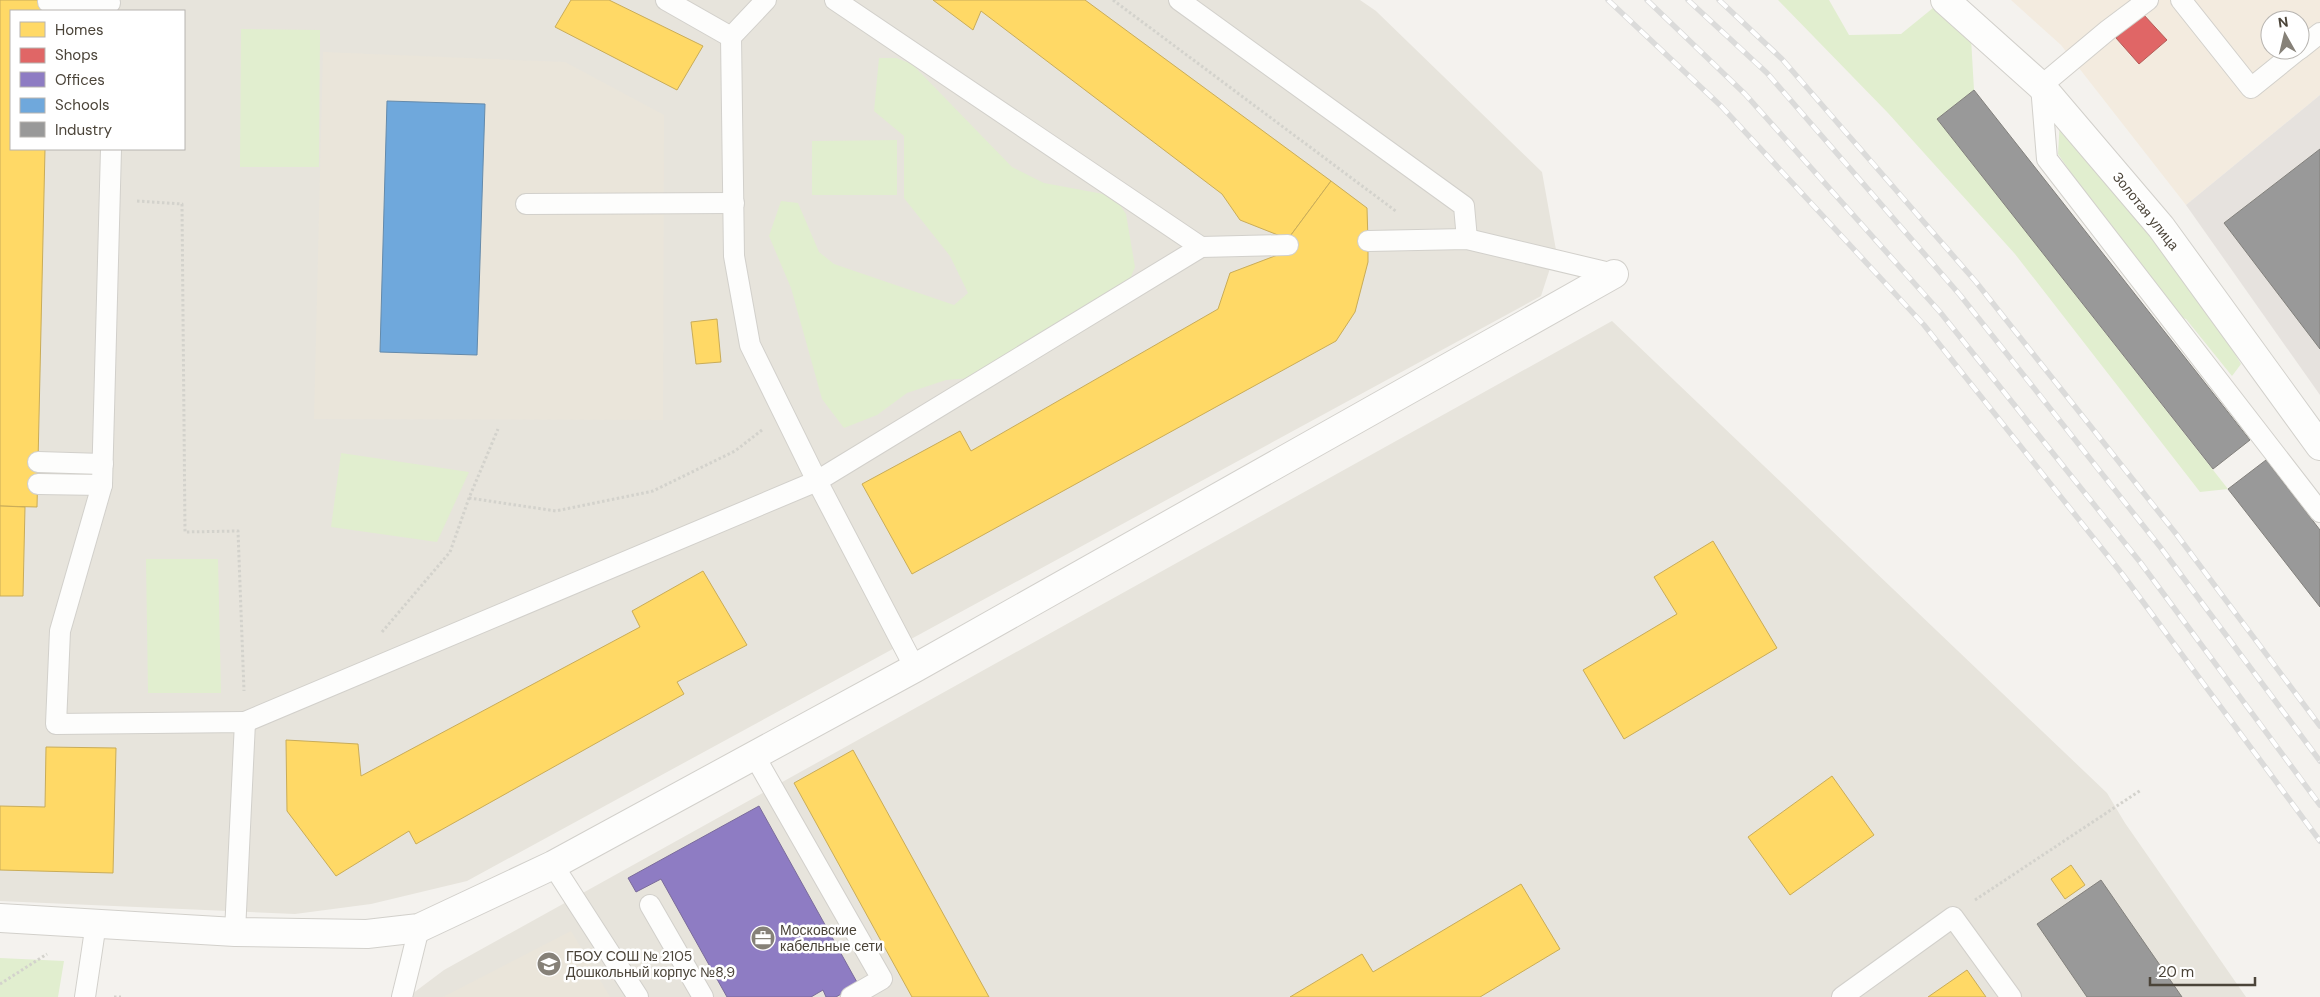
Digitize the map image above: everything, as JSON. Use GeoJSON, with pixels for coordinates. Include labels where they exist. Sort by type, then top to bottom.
{"type":"FeatureCollection","features":[{"type":"Feature","properties":{"kind":"street","name":"Золотая улица"},"geometry":{"type":"LineString","coordinates":[[1945,0],[2041,86],[2161,227],[2320,446]]}},
{"type":"Feature","properties":{"kind":"street"},"geometry":{"type":"LineString","coordinates":[[0,918],[236,932],[367,934],[419,928],[553,865],[916,668],[1614,274]]}},
{"type":"Feature","properties":{"kind":"lane"},"geometry":{"type":"LineString","coordinates":[[666,0],[731,37]]}},
{"type":"Feature","properties":{"kind":"lane"},"geometry":{"type":"LineString","coordinates":[[766,0],[731,37],[734,256],[750,345],[816,481],[916,668]]}},
{"type":"Feature","properties":{"kind":"lane"},"geometry":{"type":"LineString","coordinates":[[836,0],[1201,247]]}},
{"type":"Feature","properties":{"kind":"lane"},"geometry":{"type":"LineString","coordinates":[[1179,0],[1464,206],[1467,239]]}},
{"type":"Feature","properties":{"kind":"lane"},"geometry":{"type":"LineString","coordinates":[[2148,0],[2108,30],[2041,86],[2047,159],[2320,512]]}},
{"type":"Feature","properties":{"kind":"lane"},"geometry":{"type":"LineString","coordinates":[[2181,0],[2251,88],[2285,60]]}},
{"type":"Feature","properties":{"kind":"lane"},"geometry":{"type":"LineString","coordinates":[[48,2],[110,5]]}},
{"type":"Feature","properties":{"kind":"lane"},"geometry":{"type":"LineString","coordinates":[[2310,41],[2320,33]]}},
{"type":"Feature","properties":{"kind":"lane"},"geometry":{"type":"LineString","coordinates":[[111,150],[102,485],[60,631],[56,724],[245,722],[816,481],[1201,247],[1288,245]]}},
{"type":"Feature","properties":{"kind":"lane"},"geometry":{"type":"LineString","coordinates":[[526,204],[734,203]]}},
{"type":"Feature","properties":{"kind":"lane"},"geometry":{"type":"LineString","coordinates":[[1368,241],[1467,239],[1614,274]]}},
{"type":"Feature","properties":{"kind":"lane"},"geometry":{"type":"LineString","coordinates":[[38,462],[103,464]]}},
{"type":"Feature","properties":{"kind":"lane"},"geometry":{"type":"LineString","coordinates":[[38,484],[102,485]]}},
{"type":"Feature","properties":{"kind":"lane"},"geometry":{"type":"LineString","coordinates":[[236,932],[245,722]]}},
{"type":"Feature","properties":{"kind":"lane"},"geometry":{"type":"LineString","coordinates":[[754,755],[882,979],[851,997]]}},
{"type":"Feature","properties":{"kind":"lane"},"geometry":{"type":"LineString","coordinates":[[553,865],[638,997]]}},
{"type":"Feature","properties":{"kind":"lane"},"geometry":{"type":"LineString","coordinates":[[650,905],[703,997]]}},
{"type":"Feature","properties":{"kind":"lane"},"geometry":{"type":"LineString","coordinates":[[1847,995],[1953,917],[2011,997]]}},
{"type":"Feature","properties":{"kind":"lane"},"geometry":{"type":"LineString","coordinates":[[85,997],[96,923]]}},
{"type":"Feature","properties":{"kind":"lane"},"geometry":{"type":"LineString","coordinates":[[402,997],[419,928]]}},
{"type":"Feature","properties":{"kind":"path"},"geometry":{"type":"LineString","coordinates":[[1113,0],[1396,210],[1403,240]]}},
{"type":"Feature","properties":{"kind":"path"},"geometry":{"type":"LineString","coordinates":[[111,200],[182,204],[185,532],[238,531],[245,722]]}},
{"type":"Feature","properties":{"kind":"path"},"geometry":{"type":"LineString","coordinates":[[469,498],[556,511],[653,491],[735,451],[784,413]]}},
{"type":"Feature","properties":{"kind":"path"},"geometry":{"type":"LineString","coordinates":[[375,639],[450,552],[469,498],[498,429]]}},
{"type":"Feature","properties":{"kind":"path"},"geometry":{"type":"LineString","coordinates":[[1979,897],[2141,790]]}},
{"type":"Feature","properties":{"kind":"shaded area"},"geometry":{"type":"Polygon","coordinates":[[[0,0],[1360,0],[1376,11],[1542,172],[1556,250],[1541,296],[467,881],[371,904],[295,914],[0,901],[0,0]]]}},
{"type":"Feature","properties":{"kind":"shaded area"},"geometry":{"type":"Polygon","coordinates":[[[2011,0],[2320,0],[2320,95],[2186,205],[2061,45],[2011,0]]]}},
{"type":"Feature","properties":{"kind":"shaded area"},"geometry":{"type":"Polygon","coordinates":[[[323,52],[565,62],[664,115],[663,420],[314,419],[323,52]]]}},
{"type":"Feature","properties":{"kind":"shaded area"},"geometry":{"type":"Polygon","coordinates":[[[2320,95],[2320,395],[2186,205],[2320,95]]]}},
{"type":"Feature","properties":{"kind":"shaded area"},"geometry":{"type":"Polygon","coordinates":[[[1612,321],[2107,793],[2125,823],[2246,997],[408,997],[444,970],[1612,321]]]}},
{"type":"Feature","properties":{"kind":"shaded area","name":"ГБОУ СОШ № 2105 Дошкольный корпус №8,9"},"geometry":{"type":"Polygon","coordinates":[[[571,931],[610,997],[443,997],[571,931]]]}},
{"type":"Feature","properties":{"kind":"green space"},"geometry":{"type":"Polygon","coordinates":[[[1778,0],[1829,0],[1849,35],[1901,34],[1933,8],[1971,38],[1974,90],[1937,119],[2228,489],[2200,492],[2015,254],[1888,113],[1778,0]]]}},
{"type":"Feature","properties":{"kind":"green space"},"geometry":{"type":"Polygon","coordinates":[[[241,29],[320,30],[319,167],[240,167],[241,29]]]}},
{"type":"Feature","properties":{"kind":"green space"},"geometry":{"type":"Polygon","coordinates":[[[879,58],[896,58],[912,64],[1012,167],[1044,183],[1114,196],[1126,214],[1135,267],[1128,284],[983,377],[946,380],[907,393],[877,415],[844,428],[822,399],[791,288],[769,236],[781,201],[798,203],[819,252],[834,264],[954,305],[968,293],[950,256],[904,198],[904,136],[874,111],[879,58]]]}},
{"type":"Feature","properties":{"kind":"green space"},"geometry":{"type":"Polygon","coordinates":[[[2060,120],[2182,266],[2241,364],[2232,376],[2186,319],[2169,314],[2058,154],[2060,120]]]}},
{"type":"Feature","properties":{"kind":"green space"},"geometry":{"type":"Polygon","coordinates":[[[897,140],[897,195],[812,195],[812,141],[897,140]]]}},
{"type":"Feature","properties":{"kind":"green space"},"geometry":{"type":"Polygon","coordinates":[[[341,453],[469,472],[437,542],[331,527],[341,453]]]}},
{"type":"Feature","properties":{"kind":"green space"},"geometry":{"type":"Polygon","coordinates":[[[146,559],[218,559],[221,693],[148,693],[146,559]]]}},
{"type":"Feature","properties":{"kind":"green space"},"geometry":{"type":"Polygon","coordinates":[[[0,958],[64,961],[58,997],[0,997],[0,958]]]}},
{"type":"Feature","properties":{"kind":"building: Homes"},"geometry":{"type":"Polygon","coordinates":[[[0,0],[48,0],[48,10],[10,10],[10,150],[45,150],[37,507],[0,506],[0,0]]]}},
{"type":"Feature","properties":{"kind":"building: Homes"},"geometry":{"type":"Polygon","coordinates":[[[571,0],[609,0],[703,46],[677,90],[555,27],[571,0]]]}},
{"type":"Feature","properties":{"kind":"building: Homes"},"geometry":{"type":"Polygon","coordinates":[[[933,0],[1085,0],[1331,181],[1288,239],[1240,220],[1222,194],[981,11],[973,30],[933,0]]]}},
{"type":"Feature","properties":{"kind":"building: Homes"},"geometry":{"type":"Polygon","coordinates":[[[1331,181],[1367,208],[1368,262],[1355,312],[1336,341],[912,574],[862,484],[960,431],[971,451],[1218,309],[1230,273],[1288,251],[1288,239],[1331,181]]]}},
{"type":"Feature","properties":{"kind":"building: Homes"},"geometry":{"type":"Polygon","coordinates":[[[717,319],[721,362],[696,364],[691,322],[717,319]]]}},
{"type":"Feature","properties":{"kind":"building: Homes"},"geometry":{"type":"Polygon","coordinates":[[[0,506],[25,507],[23,596],[0,596],[0,506]]]}},
{"type":"Feature","properties":{"kind":"building: Homes"},"geometry":{"type":"Polygon","coordinates":[[[1713,541],[1777,648],[1624,739],[1583,670],[1677,614],[1654,577],[1713,541]]]}},
{"type":"Feature","properties":{"kind":"building: Homes"},"geometry":{"type":"Polygon","coordinates":[[[703,571],[747,645],[677,682],[684,694],[416,844],[409,831],[336,876],[287,811],[286,740],[358,744],[361,776],[640,627],[632,611],[703,571]]]}},
{"type":"Feature","properties":{"kind":"building: Homes"},"geometry":{"type":"Polygon","coordinates":[[[46,747],[116,748],[113,873],[0,870],[0,806],[45,807],[46,747]]]}},
{"type":"Feature","properties":{"kind":"building: Homes"},"geometry":{"type":"Polygon","coordinates":[[[853,750],[989,997],[912,997],[794,783],[853,750]]]}},
{"type":"Feature","properties":{"kind":"building: Homes"},"geometry":{"type":"Polygon","coordinates":[[[1832,776],[1874,835],[1790,895],[1748,837],[1832,776]]]}},
{"type":"Feature","properties":{"kind":"building: Homes"},"geometry":{"type":"Polygon","coordinates":[[[2071,865],[2085,885],[2065,899],[2051,879],[2071,865]]]}},
{"type":"Feature","properties":{"kind":"building: Homes"},"geometry":{"type":"Polygon","coordinates":[[[1521,884],[1560,949],[1480,997],[1290,997],[1362,954],[1373,972],[1521,884]]]}},
{"type":"Feature","properties":{"kind":"building: Homes"},"geometry":{"type":"Polygon","coordinates":[[[1967,970],[1986,997],[1928,997],[1967,970]]]}},
{"type":"Feature","properties":{"kind":"building: Shops"},"geometry":{"type":"Polygon","coordinates":[[[2143,14],[2167,40],[2139,64],[2116,38],[2143,14]]]}},
{"type":"Feature","properties":{"kind":"building: Offices","name":"Московские кабельные сети"},"geometry":{"type":"Polygon","coordinates":[[[759,806],[858,984],[836,997],[826,997],[823,990],[811,997],[727,997],[661,879],[636,892],[628,878],[759,806]]]}},
{"type":"Feature","properties":{"kind":"building: Schools"},"geometry":{"type":"Polygon","coordinates":[[[387,101],[485,104],[477,355],[380,352],[387,101]]]}},
{"type":"Feature","properties":{"kind":"building: Industry"},"geometry":{"type":"Polygon","coordinates":[[[1974,90],[2250,440],[2213,469],[1937,119],[1974,90]]]}},
{"type":"Feature","properties":{"kind":"building: Industry"},"geometry":{"type":"Polygon","coordinates":[[[2320,149],[2320,349],[2224,223],[2320,149]]]}},
{"type":"Feature","properties":{"kind":"building: Industry"},"geometry":{"type":"Polygon","coordinates":[[[2266,460],[2320,530],[2320,607],[2228,489],[2266,460]]]}},
{"type":"Feature","properties":{"kind":"building: Industry"},"geometry":{"type":"Polygon","coordinates":[[[2101,880],[2182,997],[2087,997],[2037,924],[2101,880]]]}},
{"type":"Feature","properties":{"kind":"railway"},"geometry":{"type":"LineString","coordinates":[[1608,0],[1721,106],[1924,325],[2123,575],[2320,841]]}},
{"type":"Feature","properties":{"kind":"railway"},"geometry":{"type":"LineString","coordinates":[[1647,0],[1745,94],[1940,312],[2140,562],[2320,805]]}},
{"type":"Feature","properties":{"kind":"railway"},"geometry":{"type":"LineString","coordinates":[[1688,0],[1767,73],[1960,295],[2161,548],[2320,761]]}},
{"type":"Feature","properties":{"kind":"railway"},"geometry":{"type":"LineString","coordinates":[[1719,0],[1782,59],[1976,282],[2177,535],[2320,726]]}},
{"type":"Feature","properties":{"kind":"place","name":"Московские кабельные сети"},"geometry":{"type":"Point","coordinates":[763,938]}},
{"type":"Feature","properties":{"kind":"place","name":"ГБОУ СОШ № 2105 Дошкольный корпус №8,9"},"geometry":{"type":"Point","coordinates":[549,964]}}]}
